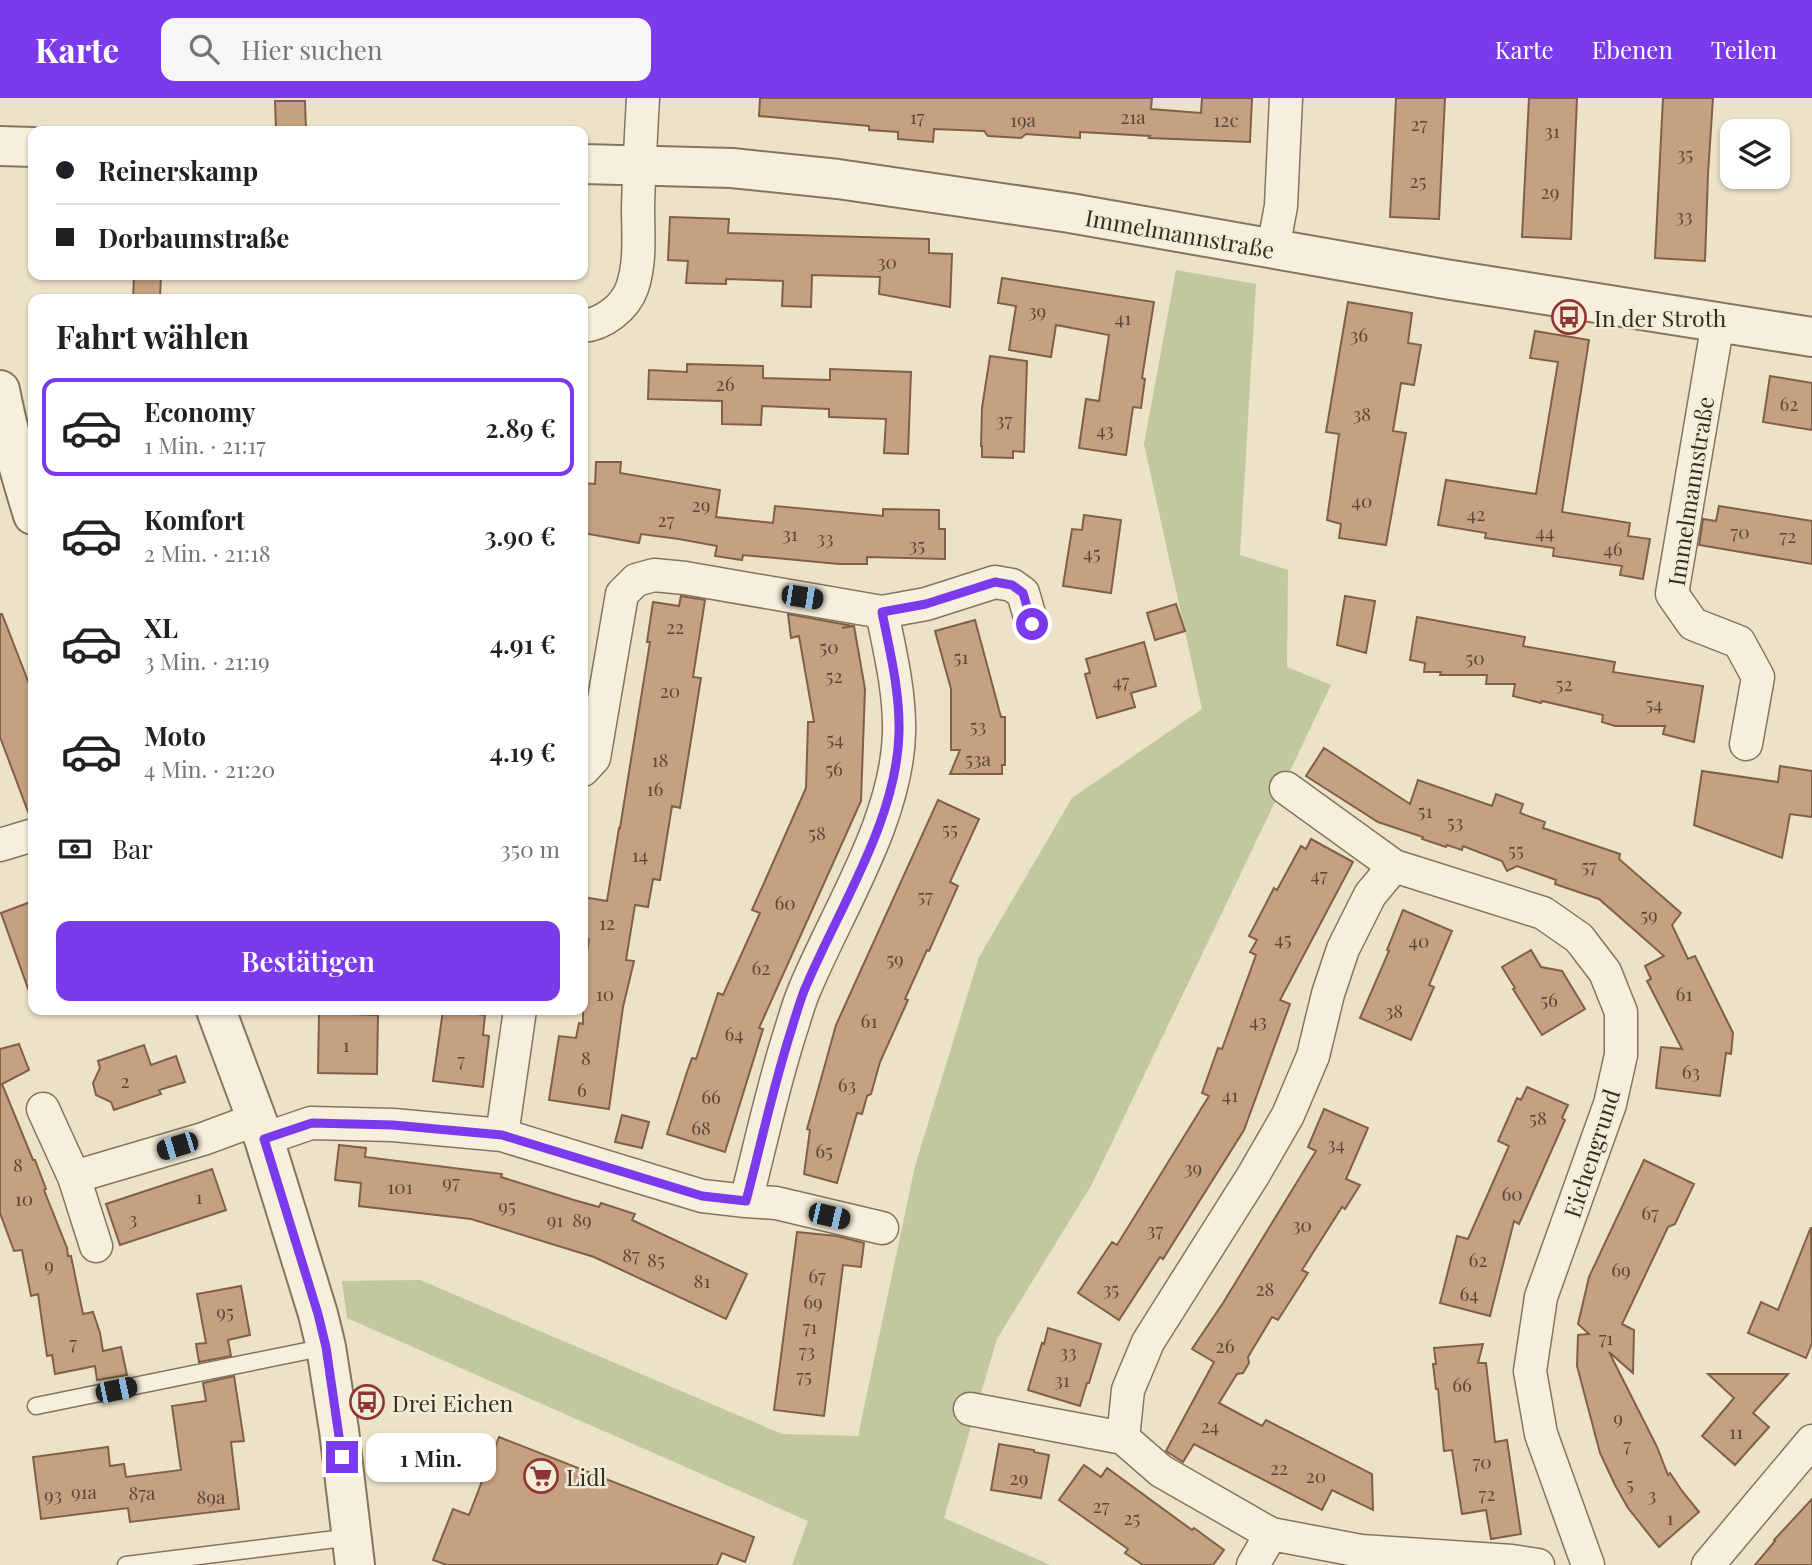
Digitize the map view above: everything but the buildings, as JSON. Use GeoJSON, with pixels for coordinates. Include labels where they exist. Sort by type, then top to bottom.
{"type":"FeatureCollection","features":[{"type":"Feature","properties":{"kind":"street"},"geometry":{"type":"LineString","coordinates":[[588,325],[615,313],[632,291],[637,268],[643,98]]}},
{"type":"Feature","properties":{"kind":"street"},"geometry":{"type":"LineString","coordinates":[[1273,249],[1281,206],[1286,98]]}},
{"type":"Feature","properties":{"kind":"street"},"geometry":{"type":"LineString","coordinates":[[0,146],[28,146]]}},
{"type":"Feature","properties":{"kind":"street","name":"Immelmannstraße"},"geometry":{"type":"LineString","coordinates":[[588,164],[732,168],[838,179],[1070,213],[1445,279],[1812,337]]}},
{"type":"Feature","properties":{"kind":"street","name":"Immelmannstraße"},"geometry":{"type":"LineString","coordinates":[[1718,322],[1672,594],[1693,624],[1739,642],[1758,677],[1746,744]]}},
{"type":"Feature","properties":{"kind":"street"},"geometry":{"type":"LineString","coordinates":[[0,390],[28,497]]}},
{"type":"Feature","properties":{"kind":"street"},"geometry":{"type":"LineString","coordinates":[[588,764],[594,758],[622,594],[636,580],[654,575],[685,578],[882,612],[926,604],[995,582],[1012,585],[1023,593],[1032,624]]}},
{"type":"Feature","properties":{"kind":"street"},"geometry":{"type":"LineString","coordinates":[[746,1201],[803,992],[864,860],[883,815],[893,779],[899,734],[897,692],[882,612]]}},
{"type":"Feature","properties":{"kind":"street","name":"Eichengrund"},"geometry":{"type":"LineString","coordinates":[[1286,788],[1394,866],[1543,913],[1579,938],[1605,972],[1620,1012],[1621,1055],[1610,1104],[1541,1297],[1530,1371],[1541,1434],[1588,1565]]}},
{"type":"Feature","properties":{"kind":"street"},"geometry":{"type":"LineString","coordinates":[[0,845],[28,837]]}},
{"type":"Feature","properties":{"kind":"street"},"geometry":{"type":"LineString","coordinates":[[1123,1438],[1128,1390],[1149,1342],[1288,1115],[1313,1056],[1328,994],[1343,949],[1370,895],[1394,866]]}},
{"type":"Feature","properties":{"kind":"street"},"geometry":{"type":"LineString","coordinates":[[218,1015],[261,1129],[326,1347],[354,1551]]}},
{"type":"Feature","properties":{"kind":"street"},"geometry":{"type":"LineString","coordinates":[[502,1135],[519,1015]]}},
{"type":"Feature","properties":{"kind":"street"},"geometry":{"type":"LineString","coordinates":[[43,1109],[74,1177],[96,1246]]}},
{"type":"Feature","properties":{"kind":"street"},"geometry":{"type":"LineString","coordinates":[[74,1177],[203,1139],[261,1129],[312,1123],[393,1125],[502,1135],[702,1196],[776,1203],[882,1228]]}},
{"type":"Feature","properties":{"kind":"street"},"geometry":{"type":"LineString","coordinates":[[970,1409],[1123,1438],[1161,1471],[1270,1534],[1361,1551],[1538,1565]]}},
{"type":"Feature","properties":{"kind":"street"},"geometry":{"type":"LineString","coordinates":[[1708,1565],[1812,1441]]}},
{"type":"Feature","properties":{"kind":"street"},"geometry":{"type":"LineString","coordinates":[[1253,1565],[1270,1534]]}},
{"type":"Feature","properties":{"kind":"lane"},"geometry":{"type":"LineString","coordinates":[[36,1406],[326,1347]]}},
{"type":"Feature","properties":{"kind":"lane"},"geometry":{"type":"LineString","coordinates":[[127,1565],[354,1551]]}},
{"type":"Feature","properties":{"kind":"green space"},"geometry":{"type":"Polygon","coordinates":[[[1176,270],[1256,284],[1240,555],[1288,570],[1287,667],[1331,685],[1092,1184],[997,1339],[944,1518],[1050,1565],[792,1565],[808,1521],[347,1318],[342,1281],[420,1280],[782,1434],[858,1436],[915,1166],[979,957],[1072,798],[1202,709],[1144,444],[1176,270]]]}},
{"type":"Feature","properties":{"kind":"place","name":"In der Stroth"},"geometry":{"type":"Point","coordinates":[1569,317]}},
{"type":"Feature","properties":{"kind":"place","name":"Drei Eichen"},"geometry":{"type":"Point","coordinates":[367,1402]}},
{"type":"Feature","properties":{"kind":"place","name":"Lidl"},"geometry":{"type":"Point","coordinates":[541,1476]}},
{"type":"Feature","properties":{"kind":"route"},"geometry":{"type":"LineString","coordinates":[[342,1457],[326,1347],[318,1314],[264,1139],[312,1123],[393,1125],[502,1135],[702,1196],[746,1201],[803,992],[855,883],[883,815],[893,779],[899,734],[897,692],[882,612],[926,604],[995,582],[1012,585],[1023,593],[1032,624]]}}]}
